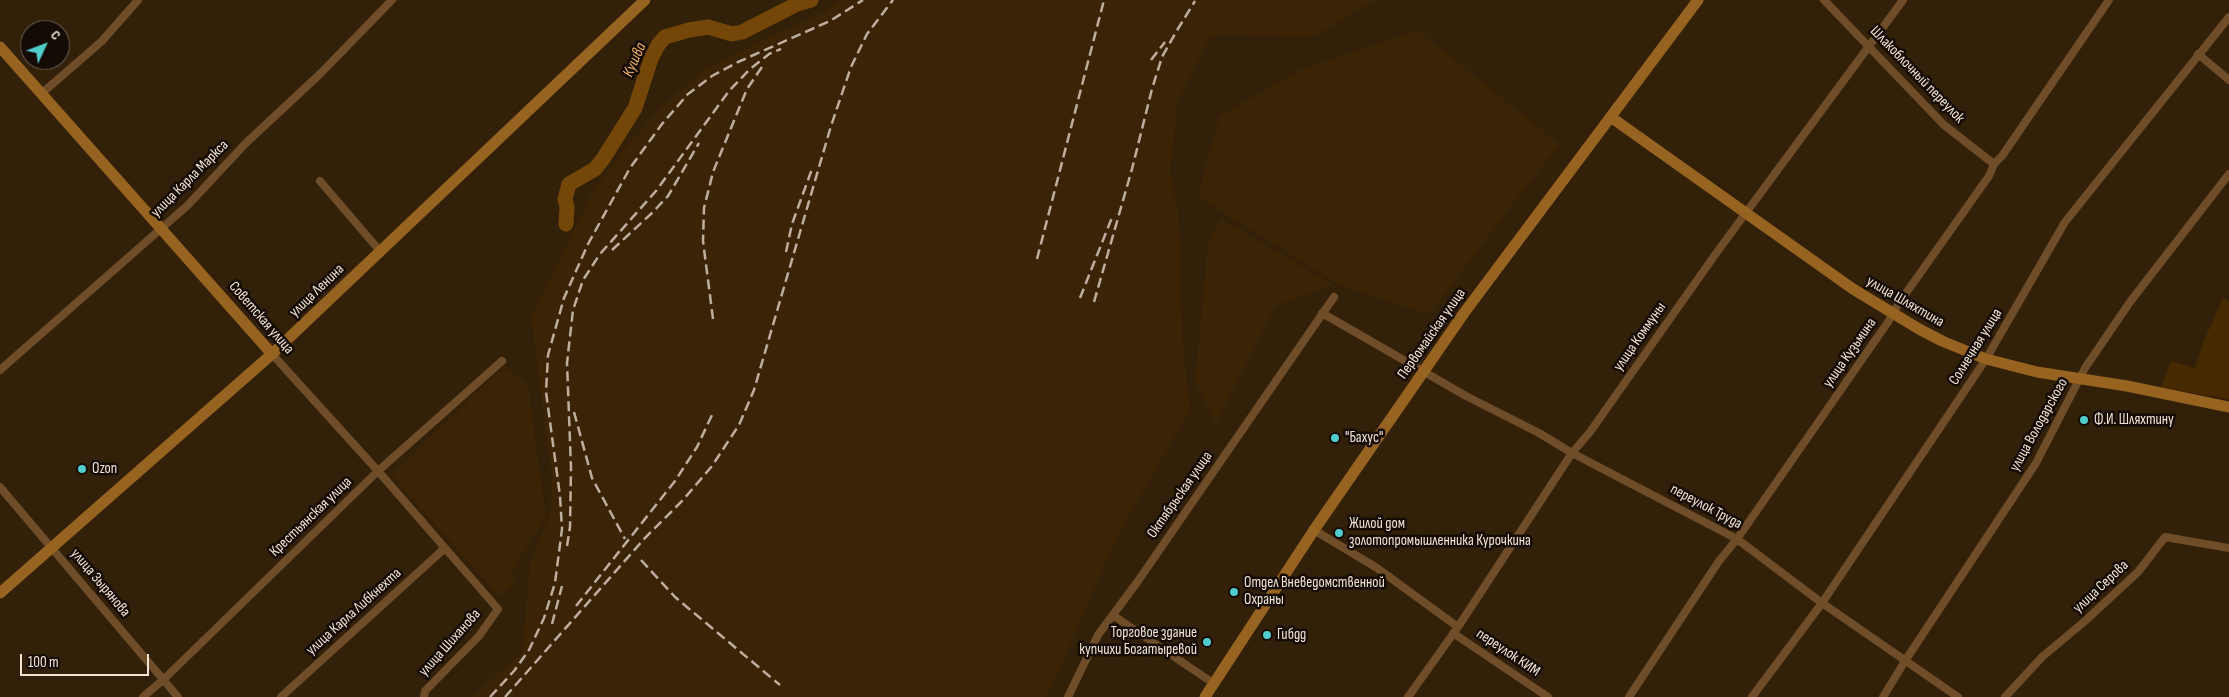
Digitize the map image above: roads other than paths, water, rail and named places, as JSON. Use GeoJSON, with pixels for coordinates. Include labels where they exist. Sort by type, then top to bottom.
{"type":"FeatureCollection","features":[{"type":"Feature","properties":{"kind":"main road","name":"улица Ленина"},"geometry":{"type":"LineString","coordinates":[[0,593],[272,354],[645,0]]}},
{"type":"Feature","properties":{"kind":"main road","name":"Первомайская улица"},"geometry":{"type":"LineString","coordinates":[[1205,697],[1314,530],[1464,313],[1612,118],[1698,0]]}},
{"type":"Feature","properties":{"kind":"main road","name":"Советская улица"},"geometry":{"type":"LineString","coordinates":[[0,47],[162,227],[272,354]]}},
{"type":"Feature","properties":{"kind":"main road","name":"улица Шляхтина"},"geometry":{"type":"LineString","coordinates":[[1612,118],[1805,257],[1893,314],[1934,337],[1986,359],[2037,372],[2127,386],[2229,407]]}},
{"type":"Feature","properties":{"kind":"street"},"geometry":{"type":"LineString","coordinates":[[41,94],[102,41],[138,0]]}},
{"type":"Feature","properties":{"kind":"street","name":"улица Карла Маркса"},"geometry":{"type":"LineString","coordinates":[[0,370],[188,205],[246,143],[320,74],[392,0]]}},
{"type":"Feature","properties":{"kind":"street","name":"Шлакоблочный переулок"},"geometry":{"type":"LineString","coordinates":[[1824,0],[1944,125],[1994,164]]}},
{"type":"Feature","properties":{"kind":"street","name":"улица Коммуны"},"geometry":{"type":"LineString","coordinates":[[1408,697],[1456,630],[1572,453],[1590,432],[1711,260],[1747,214],[1903,0]]}},
{"type":"Feature","properties":{"kind":"street","name":"улица Кузьмина"},"geometry":{"type":"LineString","coordinates":[[1629,697],[1719,561],[1737,539],[2109,0]]}},
{"type":"Feature","properties":{"kind":"street","name":"Солнечная улица"},"geometry":{"type":"LineString","coordinates":[[1752,697],[1822,603],[1986,359],[2065,222],[2229,17]]}},
{"type":"Feature","properties":{"kind":"street"},"geometry":{"type":"LineString","coordinates":[[2198,54],[2229,80]]}},
{"type":"Feature","properties":{"kind":"street","name":"улица Володарского"},"geometry":{"type":"LineString","coordinates":[[1883,697],[1904,661],[2036,463],[2085,368],[2130,302],[2229,174]]}},
{"type":"Feature","properties":{"kind":"street"},"geometry":{"type":"LineString","coordinates":[[320,181],[380,251]]}},
{"type":"Feature","properties":{"kind":"street","name":"Октябрьская улица"},"geometry":{"type":"LineString","coordinates":[[1068,697],[1098,636],[1114,616],[1334,298]]}},
{"type":"Feature","properties":{"kind":"street","name":"переулок Труда"},"geometry":{"type":"LineString","coordinates":[[1322,313],[1424,370],[1466,396],[1737,539],[1822,603],[1958,697]]}},
{"type":"Feature","properties":{"kind":"street","name":"Советская улица"},"geometry":{"type":"LineString","coordinates":[[272,354],[498,608]]}},
{"type":"Feature","properties":{"kind":"street","name":"Крестьянская улица"},"geometry":{"type":"LineString","coordinates":[[143,697],[164,680],[378,471],[502,360]]}},
{"type":"Feature","properties":{"kind":"street","name":"улица Зырянова"},"geometry":{"type":"LineString","coordinates":[[0,486],[178,697]]}},
{"type":"Feature","properties":{"kind":"street","name":"переулок КИМ"},"geometry":{"type":"LineString","coordinates":[[1314,530],[1377,568],[1456,630],[1548,697]]}},
{"type":"Feature","properties":{"kind":"street","name":"улица Серова"},"geometry":{"type":"LineString","coordinates":[[2005,697],[2042,657],[2085,621],[2138,572],[2164,537],[2229,548]]}},
{"type":"Feature","properties":{"kind":"street","name":"улица Карла Либкнехта"},"geometry":{"type":"LineString","coordinates":[[281,697],[445,548]]}},
{"type":"Feature","properties":{"kind":"street","name":"улица Шиханова"},"geometry":{"type":"LineString","coordinates":[[424,697],[425,691],[479,636],[498,608]]}},
{"type":"Feature","properties":{"kind":"street"},"geometry":{"type":"LineString","coordinates":[[1114,616],[1213,683]]}},
{"type":"Feature","properties":{"kind":"waterway","name":"Кушва"},"geometry":{"type":"LineString","coordinates":[[566,224],[567,207],[565,199],[569,184],[595,169],[603,159],[635,108],[651,59],[658,45],[665,37],[708,27],[732,34],[742,32],[797,4],[811,0]]}},
{"type":"Feature","properties":{"kind":"railway"},"geometry":{"type":"LineString","coordinates":[[490,697],[514,671],[529,650],[544,618],[555,583],[562,529],[560,496],[546,392],[548,355],[564,298],[588,244],[630,168],[662,124],[688,94],[712,76],[738,62],[830,21],[863,0]]}},
{"type":"Feature","properties":{"kind":"railway"},"geometry":{"type":"LineString","coordinates":[[505,697],[644,539],[683,500],[712,466],[739,425],[754,390],[831,126],[851,67],[867,34],[893,0]]}},
{"type":"Feature","properties":{"kind":"railway"},"geometry":{"type":"LineString","coordinates":[[1037,259],[1104,0]]}},
{"type":"Feature","properties":{"kind":"railway"},"geometry":{"type":"LineString","coordinates":[[1094,302],[1162,57],[1195,1]]}},
{"type":"Feature","properties":{"kind":"railway"},"geometry":{"type":"LineString","coordinates":[[1151,60],[1165,42]]}},
{"type":"Feature","properties":{"kind":"railway"},"geometry":{"type":"LineString","coordinates":[[567,546],[570,527],[571,468],[567,363],[573,310],[583,280],[600,254],[656,191],[729,91],[749,70],[769,54],[781,49]]}},
{"type":"Feature","properties":{"kind":"railway"},"geometry":{"type":"LineString","coordinates":[[713,319],[703,241],[704,208],[713,172],[747,89],[764,64]]}},
{"type":"Feature","properties":{"kind":"railway"},"geometry":{"type":"LineString","coordinates":[[612,250],[668,196],[699,143]]}},
{"type":"Feature","properties":{"kind":"railway"},"geometry":{"type":"LineString","coordinates":[[786,252],[792,224],[812,169]]}},
{"type":"Feature","properties":{"kind":"railway"},"geometry":{"type":"LineString","coordinates":[[1080,298],[1113,215]]}},
{"type":"Feature","properties":{"kind":"railway"},"geometry":{"type":"LineString","coordinates":[[574,412],[592,478],[625,539]]}},
{"type":"Feature","properties":{"kind":"railway"},"geometry":{"type":"LineString","coordinates":[[576,606],[675,481],[697,447],[712,415]]}},
{"type":"Feature","properties":{"kind":"railway"},"geometry":{"type":"LineString","coordinates":[[641,560],[675,597],[780,685]]}},
{"type":"Feature","properties":{"kind":"railway"},"geometry":{"type":"LineString","coordinates":[[552,624],[562,586]]}},
{"type":"Feature","properties":{"kind":"place","name":"Ф.И. Шляхтину"},"geometry":{"type":"Point","coordinates":[2084,420]}},
{"type":"Feature","properties":{"kind":"place","name":"\"Бахус\""},"geometry":{"type":"Point","coordinates":[1335,438]}},
{"type":"Feature","properties":{"kind":"place","name":"Ozon"},"geometry":{"type":"Point","coordinates":[82,469]}},
{"type":"Feature","properties":{"kind":"place","name":"Жилой дом золотопромышленника Курочкина"},"geometry":{"type":"Point","coordinates":[1339,533]}},
{"type":"Feature","properties":{"kind":"place","name":"Отдел Вневедомственной Охраны"},"geometry":{"type":"Point","coordinates":[1234,592]}},
{"type":"Feature","properties":{"kind":"place","name":"Гибдд"},"geometry":{"type":"Point","coordinates":[1267,635]}},
{"type":"Feature","properties":{"kind":"place","name":"Торговое здание купчихи Богатыревой"},"geometry":{"type":"Point","coordinates":[1207,642]}}]}
